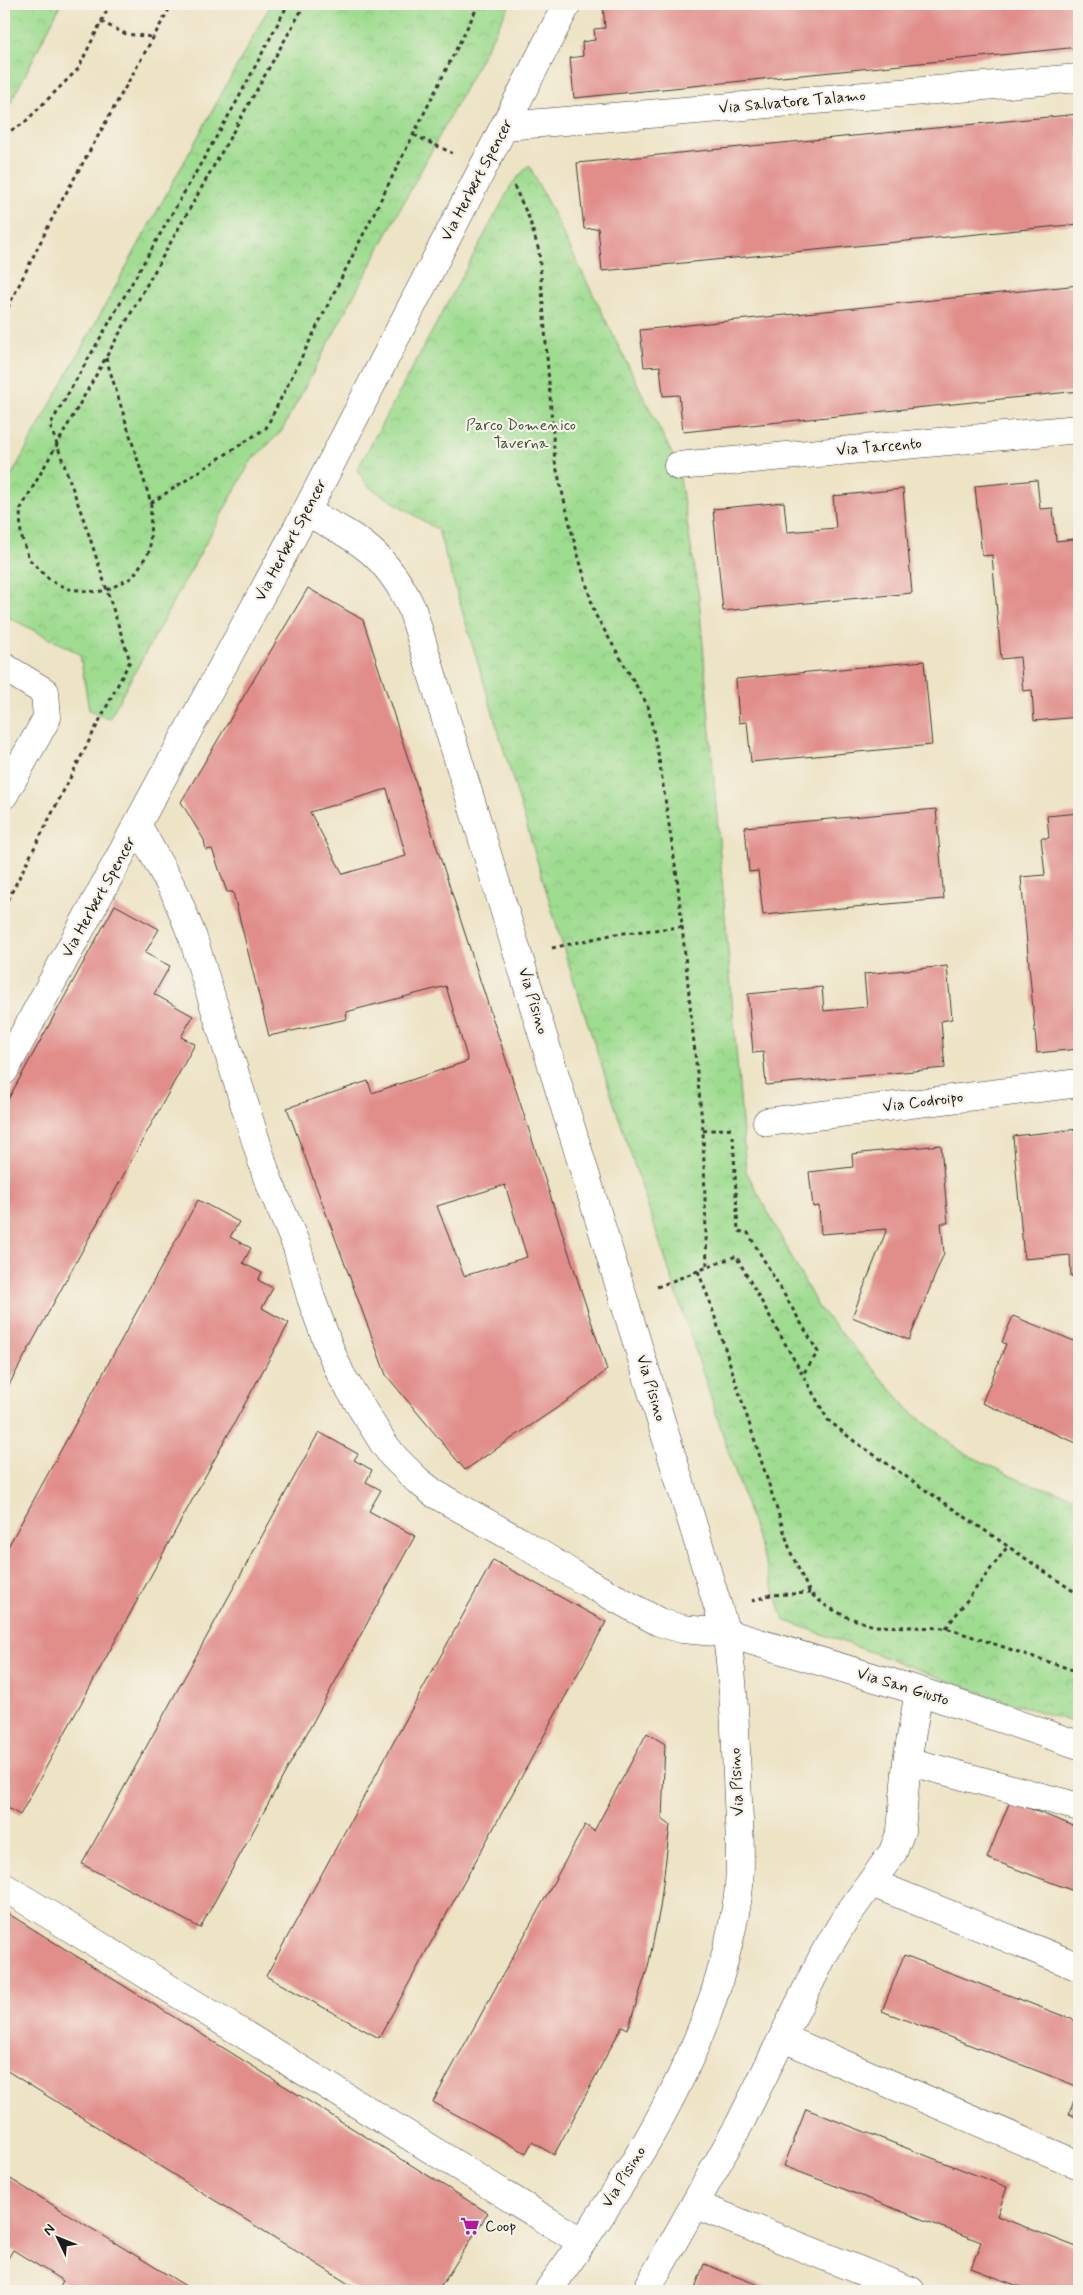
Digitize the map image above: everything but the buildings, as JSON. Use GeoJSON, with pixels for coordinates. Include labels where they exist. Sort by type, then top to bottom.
{"type":"FeatureCollection","features":[{"type":"Feature","properties":{"kind":"street","name":"Via Herbert Spencer"},"geometry":{"type":"LineString","coordinates":[[4,1071],[306,512],[567,4]]}},
{"type":"Feature","properties":{"kind":"street","name":"Via Salvatore Talamo"},"geometry":{"type":"LineString","coordinates":[[505,126],[1079,78]]}},
{"type":"Feature","properties":{"kind":"street","name":"Via Tarcento"},"geometry":{"type":"LineString","coordinates":[[678,466],[1079,428]]}},
{"type":"Feature","properties":{"kind":"street","name":"Via Pisino"},"geometry":{"type":"LineString","coordinates":[[306,512],[367,547],[388,568],[407,598],[418,624],[726,1633],[731,1665],[739,1830],[739,1886],[722,1972],[709,2012],[679,2079],[636,2160],[548,2291]]}},
{"type":"Feature","properties":{"kind":"street"},"geometry":{"type":"LineString","coordinates":[[4,667],[45,692],[48,718],[4,795]]}},
{"type":"Feature","properties":{"kind":"street","name":"Via San Giusto"},"geometry":{"type":"LineString","coordinates":[[138,826],[175,893],[193,938],[267,1177],[297,1247],[311,1298],[331,1352],[345,1383],[389,1450],[417,1480],[435,1494],[519,1540],[579,1578],[645,1615],[671,1627],[726,1633],[919,1691],[1079,1744]]}},
{"type":"Feature","properties":{"kind":"street","name":"Via Codroipo"},"geometry":{"type":"LineString","coordinates":[[767,1122],[1079,1083]]}},
{"type":"Feature","properties":{"kind":"street"},"geometry":{"type":"LineString","coordinates":[[646,2291],[696,2205],[783,2038],[806,1987],[824,1954],[846,1917],[893,1852],[901,1831],[907,1761],[919,1691]]}},
{"type":"Feature","properties":{"kind":"street"},"geometry":{"type":"LineString","coordinates":[[907,1761],[1079,1807]]}},
{"type":"Feature","properties":{"kind":"street"},"geometry":{"type":"LineString","coordinates":[[872,1883],[1079,1967]]}},
{"type":"Feature","properties":{"kind":"street"},"geometry":{"type":"LineString","coordinates":[[4,1887],[582,2242]]}},
{"type":"Feature","properties":{"kind":"street"},"geometry":{"type":"LineString","coordinates":[[783,2038],[1079,2164]]}},
{"type":"Feature","properties":{"kind":"street"},"geometry":{"type":"LineString","coordinates":[[696,2205],[911,2291]]}},
{"type":"Feature","properties":{"kind":"path"},"geometry":{"type":"LineString","coordinates":[[4,134],[22,124],[78,69],[110,4]]}},
{"type":"Feature","properties":{"kind":"path"},"geometry":{"type":"LineString","coordinates":[[4,314],[56,211],[172,4]]}},
{"type":"Feature","properties":{"kind":"path"},"geometry":{"type":"LineString","coordinates":[[4,907],[130,661],[58,443],[50,425],[237,101],[288,4]]}},
{"type":"Feature","properties":{"kind":"path"},"geometry":{"type":"LineString","coordinates":[[106,358],[151,503],[150,550],[133,577],[107,590],[97,592],[70,589],[52,580],[30,559],[21,535],[20,510],[305,4]]}},
{"type":"Feature","properties":{"kind":"path"},"geometry":{"type":"LineString","coordinates":[[151,503],[266,428],[479,4]]}},
{"type":"Feature","properties":{"kind":"path"},"geometry":{"type":"LineString","coordinates":[[100,22],[126,34],[154,38]]}},
{"type":"Feature","properties":{"kind":"path"},"geometry":{"type":"LineString","coordinates":[[414,135],[459,157]]}},
{"type":"Feature","properties":{"kind":"path"},"geometry":{"type":"LineString","coordinates":[[512,184],[529,218],[539,251],[555,462],[574,541],[595,614],[648,706],[659,759],[677,878],[704,1131],[707,1267]]}},
{"type":"Feature","properties":{"kind":"path"},"geometry":{"type":"LineString","coordinates":[[519,955],[615,934],[682,927]]}},
{"type":"Feature","properties":{"kind":"path"},"geometry":{"type":"LineString","coordinates":[[733,1128],[738,1231],[748,1232],[818,1352],[803,1374]]}},
{"type":"Feature","properties":{"kind":"path"},"geometry":{"type":"LineString","coordinates":[[624,1300],[736,1256],[828,1420],[854,1441],[1079,1595]]}},
{"type":"Feature","properties":{"kind":"path"},"geometry":{"type":"LineString","coordinates":[[698,1271],[710,1302],[791,1553],[810,1593],[826,1606],[847,1617],[874,1626],[946,1628],[1079,1672]]}},
{"type":"Feature","properties":{"kind":"path"},"geometry":{"type":"LineString","coordinates":[[946,1628],[1008,1546]]}},
{"type":"Feature","properties":{"kind":"path"},"geometry":{"type":"LineString","coordinates":[[726,1633],[739,1611],[759,1597],[810,1593]]}},
{"type":"Feature","properties":{"kind":"green space"},"geometry":{"type":"Polygon","coordinates":[[[4,4],[61,4],[4,116],[4,4]]]}},
{"type":"Feature","properties":{"kind":"green space"},"geometry":{"type":"Polygon","coordinates":[[[271,4],[510,4],[281,432],[251,461],[109,719],[89,710],[80,654],[4,615],[4,489],[271,4]]]}},
{"type":"Feature","properties":{"kind":"green space","name":"Parco Domenico Taverna"},"geometry":{"type":"Polygon","coordinates":[[[529,165],[678,466],[699,597],[746,1171],[818,1307],[910,1411],[962,1452],[1024,1482],[1079,1498],[1079,1724],[990,1696],[784,1620],[567,960],[438,530],[368,486],[357,470],[512,184],[529,165]]]}},
{"type":"Feature","properties":{"kind":"place","name":"Coop"},"geometry":{"type":"Point","coordinates":[470,2226]}}]}
